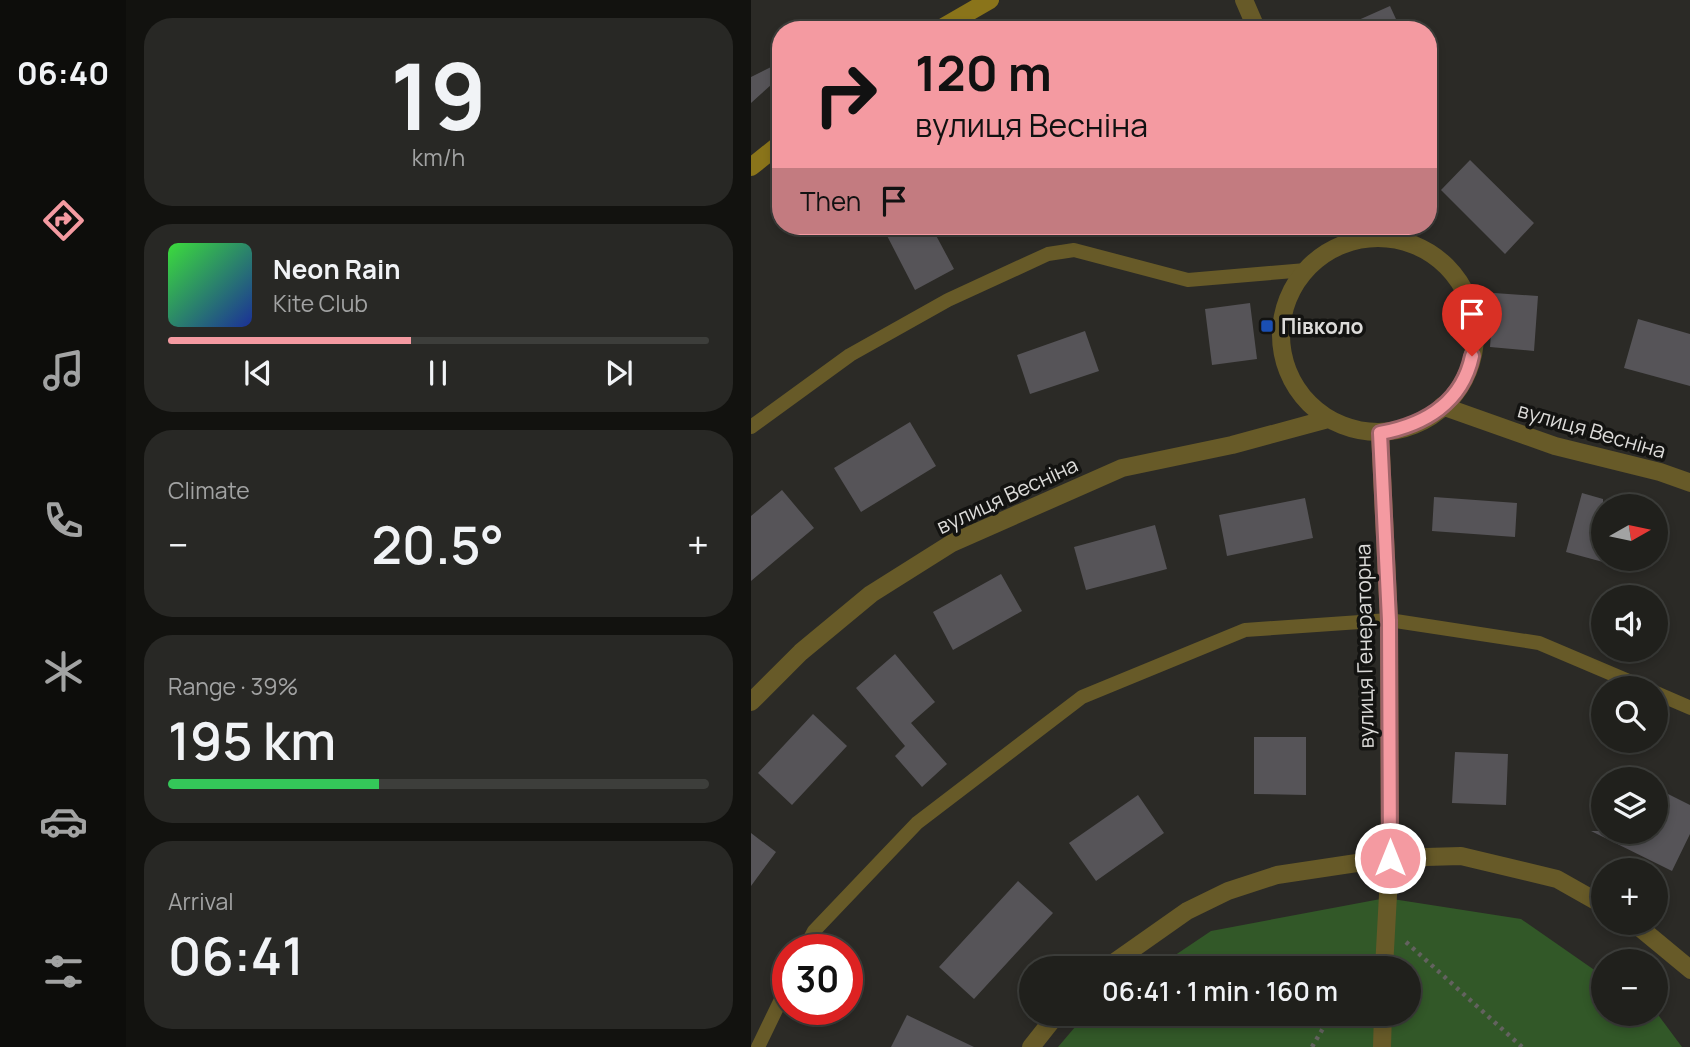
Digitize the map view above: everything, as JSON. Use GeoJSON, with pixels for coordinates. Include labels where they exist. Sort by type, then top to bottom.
{"type":"FeatureCollection","features":[{"type":"Feature","properties":{"kind":"main road"},"geometry":{"type":"LineString","coordinates":[[954,21],[990,0]]}},
{"type":"Feature","properties":{"kind":"main road"},"geometry":{"type":"LineString","coordinates":[[751,167],[772,151]]}},
{"type":"Feature","properties":{"kind":"street"},"geometry":{"type":"LineString","coordinates":[[1244,0],[1253,21]]}},
{"type":"Feature","properties":{"kind":"street"},"geometry":{"type":"LineString","coordinates":[[1346,235],[1306,270],[1290,293],[1282,321],[1282,350],[1290,377],[1301,393],[1328,419],[1353,429],[1380,433],[1407,428],[1432,416],[1469,371],[1475,341],[1472,310],[1459,281],[1438,258],[1411,243],[1358,235]]}},
{"type":"Feature","properties":{"kind":"street","name":"вулиця Весніна"},"geometry":{"type":"LineString","coordinates":[[1442,406],[1555,446],[1660,472],[1690,483]]}},
{"type":"Feature","properties":{"kind":"street","name":"вулиця Весніна"},"geometry":{"type":"LineString","coordinates":[[751,702],[801,652],[871,594],[952,543],[1122,468],[1232,445],[1328,419]]}},
{"type":"Feature","properties":{"kind":"street","name":"вулиця Генераторна"},"geometry":{"type":"LineString","coordinates":[[1380,433],[1389,620],[1390,858],[1384,956]]}},
{"type":"Feature","properties":{"kind":"street"},"geometry":{"type":"LineString","coordinates":[[1123,956],[1187,911],[1228,891],[1277,875],[1390,858],[1461,856],[1557,879],[1591,898]]}},
{"type":"Feature","properties":{"kind":"street"},"geometry":{"type":"LineString","coordinates":[[1648,935],[1690,970]]}},
{"type":"Feature","properties":{"kind":"street"},"geometry":{"type":"LineString","coordinates":[[1031,1047],[1048,1026]]}},
{"type":"Feature","properties":{"kind":"street"},"geometry":{"type":"LineString","coordinates":[[1382,1047],[1383,1026]]}},
{"type":"Feature","properties":{"kind":"lane"},"geometry":{"type":"LineString","coordinates":[[751,427],[850,355],[948,300],[1049,254],[1074,250],[1188,280],[1306,270]]}},
{"type":"Feature","properties":{"kind":"lane"},"geometry":{"type":"LineString","coordinates":[[812,934],[917,823],[1082,697],[1245,630],[1389,620],[1539,643],[1617,676]]}},
{"type":"Feature","properties":{"kind":"lane"},"geometry":{"type":"LineString","coordinates":[[1668,698],[1690,708]]}},
{"type":"Feature","properties":{"kind":"lane"},"geometry":{"type":"LineString","coordinates":[[758,1047],[772,1018]]}},
{"type":"Feature","properties":{"kind":"path"},"geometry":{"type":"LineString","coordinates":[[1385,923],[1522,1047]]}},
{"type":"Feature","properties":{"kind":"path"},"geometry":{"type":"LineString","coordinates":[[1312,1047],[1324,1026]]}},
{"type":"Feature","properties":{"kind":"green space"},"geometry":{"type":"Polygon","coordinates":[[[1386,898],[1521,919],[1591,968],[1591,1026],[1666,1026],[1682,1047],[1058,1047],[1076,1026],[1421,1026],[1421,956],[1174,956],[1211,931],[1386,898]]]}},
{"type":"Feature","properties":{"kind":"building"},"geometry":{"type":"Polygon","coordinates":[[[1390,6],[1397,21],[1356,21],[1390,6]]]}},
{"type":"Feature","properties":{"kind":"building"},"geometry":{"type":"Polygon","coordinates":[[[772,66],[772,84],[751,103],[751,77],[772,66]]]}},
{"type":"Feature","properties":{"kind":"building"},"geometry":{"type":"Polygon","coordinates":[[[1470,160],[1534,223],[1505,254],[1441,190],[1470,160]]]}},
{"type":"Feature","properties":{"kind":"building"},"geometry":{"type":"Polygon","coordinates":[[[887,235],[936,235],[954,269],[915,290],[887,235]]]}},
{"type":"Feature","properties":{"kind":"building"},"geometry":{"type":"Polygon","coordinates":[[[1494,293],[1538,296],[1534,351],[1490,347],[1494,293]]]}},
{"type":"Feature","properties":{"kind":"building"},"geometry":{"type":"Polygon","coordinates":[[[1250,303],[1257,359],[1212,365],[1205,309],[1250,303]]]}},
{"type":"Feature","properties":{"kind":"building"},"geometry":{"type":"Polygon","coordinates":[[[1638,319],[1690,334],[1690,386],[1624,368],[1638,319]]]}},
{"type":"Feature","properties":{"kind":"building"},"geometry":{"type":"Polygon","coordinates":[[[1085,331],[1099,371],[1030,394],[1017,355],[1085,331]]]}},
{"type":"Feature","properties":{"kind":"building"},"geometry":{"type":"Polygon","coordinates":[[[910,422],[936,466],[861,512],[834,468],[910,422]]]}},
{"type":"Feature","properties":{"kind":"building"},"geometry":{"type":"Polygon","coordinates":[[[782,490],[814,528],[751,581],[751,516],[782,490]]]}},
{"type":"Feature","properties":{"kind":"building"},"geometry":{"type":"Polygon","coordinates":[[[1582,493],[1591,496],[1591,559],[1566,552],[1582,493]]]}},
{"type":"Feature","properties":{"kind":"building"},"geometry":{"type":"Polygon","coordinates":[[[1434,497],[1517,503],[1515,537],[1432,531],[1434,497]]]}},
{"type":"Feature","properties":{"kind":"building"},"geometry":{"type":"Polygon","coordinates":[[[1305,498],[1313,538],[1227,556],[1219,515],[1305,498]]]}},
{"type":"Feature","properties":{"kind":"building"},"geometry":{"type":"Polygon","coordinates":[[[1155,525],[1167,569],[1086,590],[1074,547],[1155,525]]]}},
{"type":"Feature","properties":{"kind":"building"},"geometry":{"type":"Polygon","coordinates":[[[1001,574],[1022,611],[953,650],[933,612],[1001,574]]]}},
{"type":"Feature","properties":{"kind":"building"},"geometry":{"type":"Polygon","coordinates":[[[895,654],[935,702],[911,723],[947,764],[922,787],[895,756],[905,746],[856,688],[895,654]]]}},
{"type":"Feature","properties":{"kind":"building"},"geometry":{"type":"Polygon","coordinates":[[[813,714],[847,746],[792,805],[758,773],[813,714]]]}},
{"type":"Feature","properties":{"kind":"building"},"geometry":{"type":"Polygon","coordinates":[[[1254,737],[1306,737],[1306,795],[1254,794],[1254,737]]]}},
{"type":"Feature","properties":{"kind":"building"},"geometry":{"type":"Polygon","coordinates":[[[1455,752],[1508,754],[1506,805],[1452,803],[1455,752]]]}},
{"type":"Feature","properties":{"kind":"building"},"geometry":{"type":"Polygon","coordinates":[[[1668,794],[1690,805],[1690,834],[1672,871],[1668,869],[1668,858],[1646,858],[1617,844],[1668,844],[1668,794]]]}},
{"type":"Feature","properties":{"kind":"building"},"geometry":{"type":"Polygon","coordinates":[[[1138,795],[1164,833],[1096,881],[1069,843],[1138,795]]]}},
{"type":"Feature","properties":{"kind":"building"},"geometry":{"type":"Polygon","coordinates":[[[751,833],[776,852],[751,886],[751,833]]]}},
{"type":"Feature","properties":{"kind":"building"},"geometry":{"type":"Polygon","coordinates":[[[1018,881],[1053,913],[974,999],[939,967],[1018,881]]]}},
{"type":"Feature","properties":{"kind":"building"},"geometry":{"type":"Polygon","coordinates":[[[907,1015],[974,1047],[891,1047],[907,1015]]]}},
{"type":"Feature","properties":{"kind":"place","name":"Півколо"},"geometry":{"type":"Point","coordinates":[1267,326]}},
{"type":"Feature","properties":{"kind":"route"},"geometry":{"type":"LineString","coordinates":[[1390,858],[1389,620],[1380,433],[1407,428],[1432,416],[1469,371],[1472,356]]}}]}
